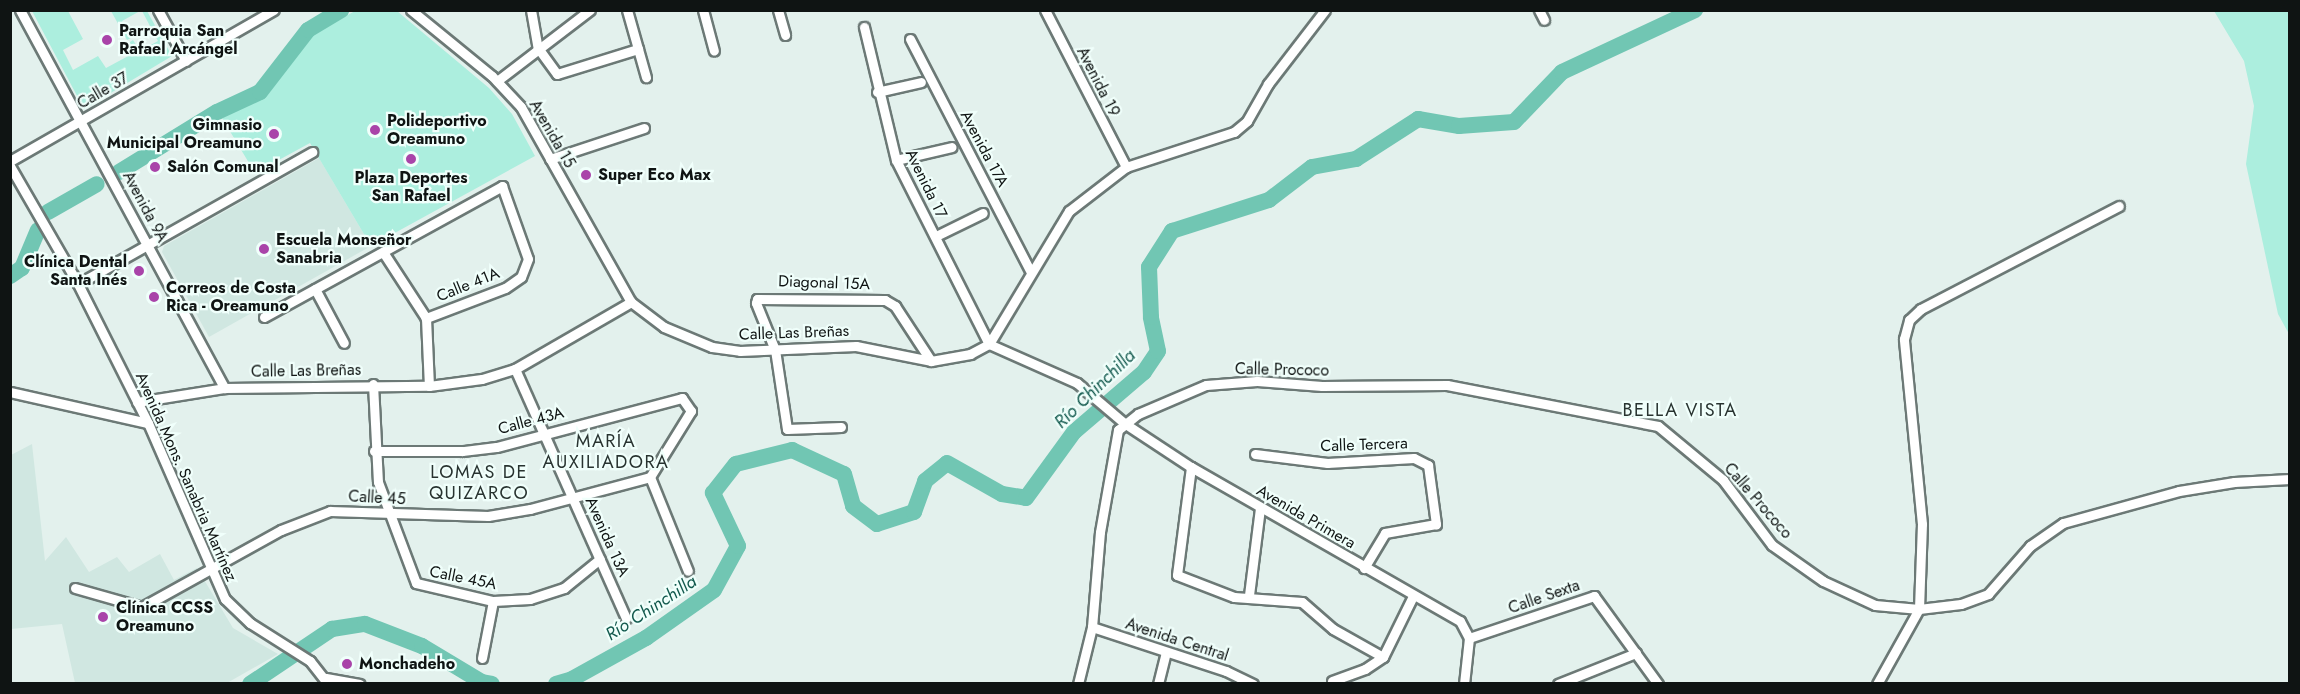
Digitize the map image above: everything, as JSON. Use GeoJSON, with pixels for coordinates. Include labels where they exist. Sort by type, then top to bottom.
{"type":"FeatureCollection","features":[{"type":"Feature","properties":{"kind":"street","name":"Avenida 9A"},"geometry":{"type":"LineString","coordinates":[[20,10],[224,388]]}},
{"type":"Feature","properties":{"kind":"street"},"geometry":{"type":"LineString","coordinates":[[158,10],[186,61]]}},
{"type":"Feature","properties":{"kind":"street","name":"Calle 37"},"geometry":{"type":"LineString","coordinates":[[10,161],[186,61],[256,15],[274,10]]}},
{"type":"Feature","properties":{"kind":"street","name":"Avenida 15"},"geometry":{"type":"LineString","coordinates":[[411,10],[497,81],[521,107],[631,302]]}},
{"type":"Feature","properties":{"kind":"street"},"geometry":{"type":"LineString","coordinates":[[531,10],[538,48],[557,74],[638,50]]}},
{"type":"Feature","properties":{"kind":"street"},"geometry":{"type":"LineString","coordinates":[[497,81],[590,10]]}},
{"type":"Feature","properties":{"kind":"street"},"geometry":{"type":"LineString","coordinates":[[627,10],[646,78]]}},
{"type":"Feature","properties":{"kind":"street"},"geometry":{"type":"LineString","coordinates":[[703,10],[714,51]]}},
{"type":"Feature","properties":{"kind":"street"},"geometry":{"type":"LineString","coordinates":[[778,10],[785,35]]}},
{"type":"Feature","properties":{"kind":"street","name":"Avenida 19"},"geometry":{"type":"LineString","coordinates":[[1045,10],[1126,167]]}},
{"type":"Feature","properties":{"kind":"street"},"geometry":{"type":"LineString","coordinates":[[1309,10],[1317,18]]}},
{"type":"Feature","properties":{"kind":"street"},"geometry":{"type":"LineString","coordinates":[[1078,684],[1092,627],[1103,509],[1114,440],[1124,423],[1094,396],[1070,379],[989,344],[1069,212],[1126,167],[1234,132],[1247,121],[1268,84],[1325,10]]}},
{"type":"Feature","properties":{"kind":"street"},"geometry":{"type":"LineString","coordinates":[[1539,10],[1544,20]]}},
{"type":"Feature","properties":{"kind":"street","name":"Avenida 17"},"geometry":{"type":"LineString","coordinates":[[864,27],[877,92],[896,160],[989,344]]}},
{"type":"Feature","properties":{"kind":"street","name":"Avenida 17A"},"geometry":{"type":"LineString","coordinates":[[910,39],[1032,272]]}},
{"type":"Feature","properties":{"kind":"street"},"geometry":{"type":"LineString","coordinates":[[877,92],[921,82]]}},
{"type":"Feature","properties":{"kind":"street"},"geometry":{"type":"LineString","coordinates":[[549,159],[644,128]]}},
{"type":"Feature","properties":{"kind":"street"},"geometry":{"type":"LineString","coordinates":[[896,160],[952,147]]}},
{"type":"Feature","properties":{"kind":"street"},"geometry":{"type":"LineString","coordinates":[[78,284],[312,152]]}},
{"type":"Feature","properties":{"kind":"street","name":"Avenida Mons. Sanabria Martínez"},"geometry":{"type":"LineString","coordinates":[[10,166],[78,284],[148,423],[209,568],[235,612],[310,661],[327,681]]}},
{"type":"Feature","properties":{"kind":"street","name":"Calle 41A"},"geometry":{"type":"LineString","coordinates":[[383,252],[502,186],[528,259],[521,277],[505,288],[426,318]]}},
{"type":"Feature","properties":{"kind":"street"},"geometry":{"type":"LineString","coordinates":[[1877,684],[1919,609],[1922,524],[1904,339],[1909,320],[1921,309],[2119,206]]}},
{"type":"Feature","properties":{"kind":"street"},"geometry":{"type":"LineString","coordinates":[[936,236],[983,213]]}},
{"type":"Feature","properties":{"kind":"street"},"geometry":{"type":"LineString","coordinates":[[264,317],[383,252],[426,318],[429,386]]}},
{"type":"Feature","properties":{"kind":"street"},"geometry":{"type":"LineString","coordinates":[[315,289],[344,343]]}},
{"type":"Feature","properties":{"kind":"street","name":"Diagonal 15A"},"geometry":{"type":"LineString","coordinates":[[775,350],[756,303],[757,299],[890,303],[931,361]]}},
{"type":"Feature","properties":{"kind":"street","name":"Calle Las Breñas"},"geometry":{"type":"LineString","coordinates":[[137,402],[224,388],[373,384],[429,386],[483,379],[515,369],[631,302],[686,339],[740,351],[865,346],[931,361],[970,354],[989,344]]}},
{"type":"Feature","properties":{"kind":"street"},"geometry":{"type":"LineString","coordinates":[[775,350],[787,429],[841,426]]}},
{"type":"Feature","properties":{"kind":"street","name":"Avenida 13A"},"geometry":{"type":"LineString","coordinates":[[515,369],[626,618]]}},
{"type":"Feature","properties":{"kind":"street","name":"Calle Prococo"},"geometry":{"type":"LineString","coordinates":[[1124,423],[1162,402],[1206,385],[1257,381],[1323,386],[1447,385],[1658,426],[1723,480],[1772,545],[1823,581],[1875,605],[1919,609],[1961,604],[1988,594],[2030,546],[2063,523],[2179,491],[2289,479]]}},
{"type":"Feature","properties":{"kind":"street"},"geometry":{"type":"LineString","coordinates":[[373,384],[374,451],[378,482],[388,515]]}},
{"type":"Feature","properties":{"kind":"street"},"geometry":{"type":"LineString","coordinates":[[10,392],[148,423]]}},
{"type":"Feature","properties":{"kind":"street","name":"Calle 43A"},"geometry":{"type":"LineString","coordinates":[[374,451],[462,451],[545,433],[682,398],[690,405],[692,411],[650,477]]}},
{"type":"Feature","properties":{"kind":"street","name":"Avenida Primera"},"geometry":{"type":"LineString","coordinates":[[1124,423],[1191,467],[1260,508],[1460,621],[1469,638]]}},
{"type":"Feature","properties":{"kind":"street","name":"Calle Tercera"},"geometry":{"type":"LineString","coordinates":[[1255,454],[1278,460],[1327,463],[1414,458],[1428,465],[1436,524],[1385,533],[1364,568]]}},
{"type":"Feature","properties":{"kind":"street"},"geometry":{"type":"LineString","coordinates":[[1191,467],[1177,575],[1234,597],[1249,595],[1302,602],[1333,629],[1383,657]]}},
{"type":"Feature","properties":{"kind":"street"},"geometry":{"type":"LineString","coordinates":[[650,477],[688,572]]}},
{"type":"Feature","properties":{"kind":"street","name":"Calle 45"},"geometry":{"type":"LineString","coordinates":[[75,588],[142,607],[209,568],[310,516],[330,511],[388,515],[488,516],[530,509],[573,495],[650,477]]}},
{"type":"Feature","properties":{"kind":"street"},"geometry":{"type":"LineString","coordinates":[[1249,595],[1260,508]]}},
{"type":"Feature","properties":{"kind":"street","name":"Calle 45A"},"geometry":{"type":"LineString","coordinates":[[388,515],[416,584],[493,601],[548,596],[564,588],[600,559]]}},
{"type":"Feature","properties":{"kind":"street"},"geometry":{"type":"LineString","coordinates":[[1332,681],[1365,669],[1383,657],[1413,596]]}},
{"type":"Feature","properties":{"kind":"street","name":"Calle Sexta"},"geometry":{"type":"LineString","coordinates":[[1469,638],[1594,596],[1658,684]]}},
{"type":"Feature","properties":{"kind":"street"},"geometry":{"type":"LineString","coordinates":[[482,658],[493,601]]}},
{"type":"Feature","properties":{"kind":"street","name":"Avenida Central"},"geometry":{"type":"LineString","coordinates":[[1092,627],[1252,684]]}},
{"type":"Feature","properties":{"kind":"street"},"geometry":{"type":"LineString","coordinates":[[1464,684],[1469,638]]}},
{"type":"Feature","properties":{"kind":"street"},"geometry":{"type":"LineString","coordinates":[[1158,684],[1166,652]]}},
{"type":"Feature","properties":{"kind":"street"},"geometry":{"type":"LineString","coordinates":[[1558,684],[1636,653]]}},
{"type":"Feature","properties":{"kind":"street"},"geometry":{"type":"LineString","coordinates":[[327,681],[359,684]]}},
{"type":"Feature","properties":{"kind":"shaded area","name":"Escuela Monseñor Sanabria"},"geometry":{"type":"Polygon","coordinates":[[[319,158],[371,246],[209,337],[162,252],[164,246],[319,158]]]}},
{"type":"Feature","properties":{"kind":"shaded area"},"geometry":{"type":"Polygon","coordinates":[[[32,444],[45,561],[66,537],[89,572],[117,557],[129,572],[160,554],[174,580],[197,568],[233,628],[278,654],[227,683],[75,683],[62,624],[11,629],[11,455],[32,444]]]}},
{"type":"Feature","properties":{"kind":"green space"},"geometry":{"type":"Polygon","coordinates":[[[32,11],[68,11],[83,39],[63,50],[73,70],[98,56],[106,68],[132,54],[127,44],[133,40],[140,51],[158,41],[142,11],[147,11],[172,56],[84,109],[32,11]]]}},
{"type":"Feature","properties":{"kind":"green space"},"geometry":{"type":"Polygon","coordinates":[[[111,11],[140,11],[122,21],[131,38],[127,40],[111,11]]]}},
{"type":"Feature","properties":{"kind":"green space","name":"Polideportivo Oreamuno"},"geometry":{"type":"Polygon","coordinates":[[[355,11],[397,11],[489,88],[512,114],[535,156],[371,246],[310,143],[255,173],[222,118],[270,92],[286,61],[311,35],[355,11]]]}},
{"type":"Feature","properties":{"kind":"green space"},"geometry":{"type":"Polygon","coordinates":[[[2214,11],[2289,11],[2289,334],[2278,314],[2246,164],[2254,106],[2244,61],[2214,11]]]}},
{"type":"Feature","properties":{"kind":"waterway"},"geometry":{"type":"LineString","coordinates":[[119,172],[217,112],[260,92],[308,30],[341,10]]}},
{"type":"Feature","properties":{"kind":"waterway","name":"Río Chinchilla"},"geometry":{"type":"LineString","coordinates":[[556,684],[572,679],[646,638],[714,590],[738,546],[713,493],[736,464],[792,450],[844,474],[853,506],[877,524],[914,512],[925,481],[947,463],[1002,494],[1026,498],[1074,432],[1144,372],[1158,351],[1151,317],[1149,267],[1172,231],[1269,200],[1312,167],[1356,159],[1418,119],[1459,126],[1514,122],[1562,72],[1695,10]]}},
{"type":"Feature","properties":{"kind":"waterway"},"geometry":{"type":"LineString","coordinates":[[48,212],[97,184]]}},
{"type":"Feature","properties":{"kind":"waterway"},"geometry":{"type":"LineString","coordinates":[[10,276],[22,268],[38,230]]}},
{"type":"Feature","properties":{"kind":"waterway","name":"Río Chinchilla"},"geometry":{"type":"LineString","coordinates":[[250,684],[332,629],[365,624],[422,646],[482,682],[492,684]]}},
{"type":"Feature","properties":{"kind":"place","name":"Parroquia San Rafael Arcángel"},"geometry":{"type":"Point","coordinates":[107,40]}},
{"type":"Feature","properties":{"kind":"place","name":"Polideportivo Oreamuno"},"geometry":{"type":"Point","coordinates":[375,130]}},
{"type":"Feature","properties":{"kind":"place","name":"Gimnasio Municipal Oreamuno"},"geometry":{"type":"Point","coordinates":[274,134]}},
{"type":"Feature","properties":{"kind":"place","name":"Plaza Deportes San Rafael"},"geometry":{"type":"Point","coordinates":[411,159]}},
{"type":"Feature","properties":{"kind":"place","name":"Salón Comunal"},"geometry":{"type":"Point","coordinates":[155,167]}},
{"type":"Feature","properties":{"kind":"place","name":"Super Eco Max"},"geometry":{"type":"Point","coordinates":[586,175]}},
{"type":"Feature","properties":{"kind":"place","name":"Escuela Monseñor Sanabria"},"geometry":{"type":"Point","coordinates":[264,249]}},
{"type":"Feature","properties":{"kind":"place","name":"Clínica Dental Santa Inés"},"geometry":{"type":"Point","coordinates":[139,271]}},
{"type":"Feature","properties":{"kind":"place","name":"Correos de Costa Rica - Oreamuno"},"geometry":{"type":"Point","coordinates":[154,297]}},
{"type":"Feature","properties":{"kind":"place","name":"Clínica CCSS Oreamuno"},"geometry":{"type":"Point","coordinates":[103,617]}},
{"type":"Feature","properties":{"kind":"place","name":"Monchadeho"},"geometry":{"type":"Point","coordinates":[347,664]}},
{"type":"Feature","properties":{"kind":"district","name":"BELLA VISTA"},"geometry":{"type":"Point","coordinates":[1680,410]}},
{"type":"Feature","properties":{"kind":"district","name":"MARÍA AUXILIADORA"},"geometry":{"type":"Point","coordinates":[606,452]}},
{"type":"Feature","properties":{"kind":"district","name":"LOMAS DE QUIZARCO"},"geometry":{"type":"Point","coordinates":[479,483]}}]}
